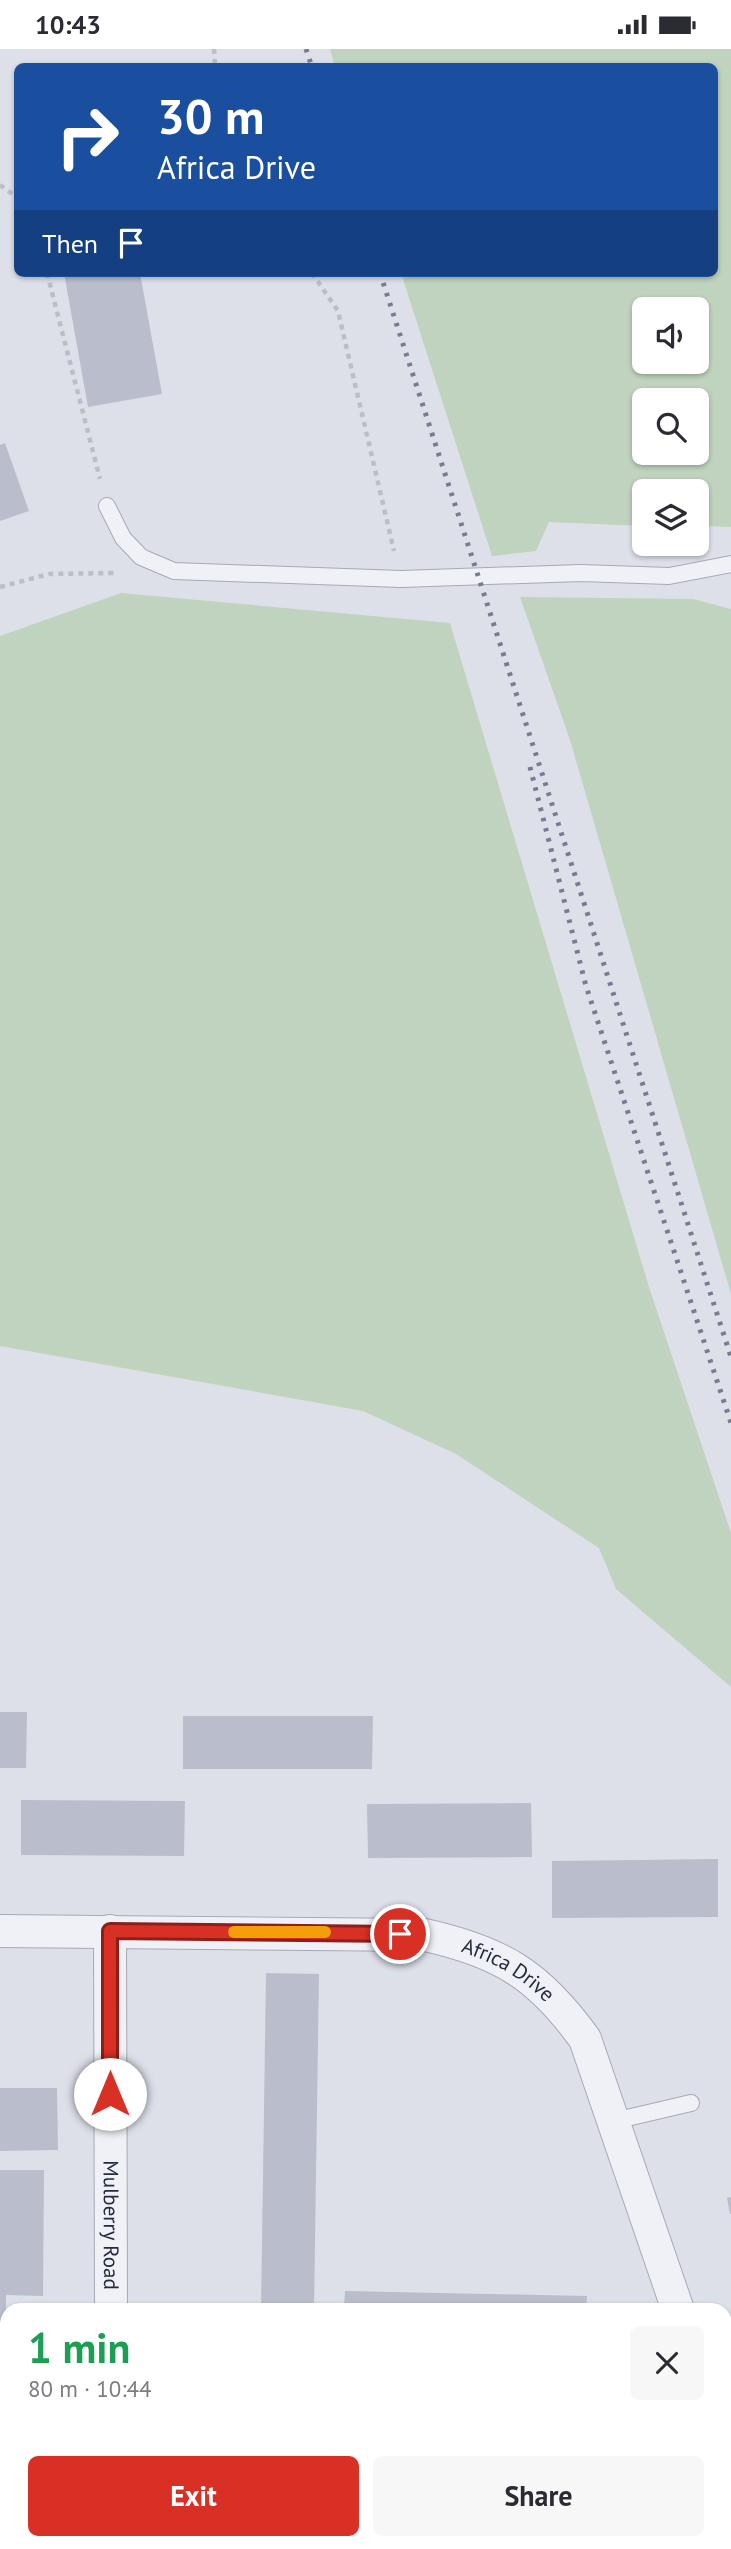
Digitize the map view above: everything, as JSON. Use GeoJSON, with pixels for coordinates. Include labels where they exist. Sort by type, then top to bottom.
{"type":"FeatureCollection","features":[{"type":"Feature","properties":{"kind":"street","name":"Africa Drive"},"geometry":{"type":"LineString","coordinates":[[0,1931],[425,1935],[460,1943],[519,1969],[545,1990],[585,2039],[676,2303]]}},
{"type":"Feature","properties":{"kind":"street","name":"Mulberry Road"},"geometry":{"type":"LineString","coordinates":[[110,1931],[111,2303]]}},
{"type":"Feature","properties":{"kind":"lane"},"geometry":{"type":"LineString","coordinates":[[107,506],[123,538],[141,557],[174,571],[401,579],[581,573],[669,576],[731,564]]}},
{"type":"Feature","properties":{"kind":"lane"},"geometry":{"type":"LineString","coordinates":[[614,2121],[691,2103]]}},
{"type":"Feature","properties":{"kind":"path"},"geometry":{"type":"LineString","coordinates":[[48,277],[107,506]]}},
{"type":"Feature","properties":{"kind":"path"},"geometry":{"type":"LineString","coordinates":[[315,277],[338,311],[401,579]]}},
{"type":"Feature","properties":{"kind":"path"},"geometry":{"type":"LineString","coordinates":[[0,587],[49,575],[118,572]]}},
{"type":"Feature","properties":{"kind":"green space"},"geometry":{"type":"Polygon","coordinates":[[[330,49],[731,49],[731,527],[709,526],[709,479],[632,479],[632,525],[549,522],[536,551],[492,556],[402,277],[718,277],[718,63],[334,63],[330,49]]]}},
{"type":"Feature","properties":{"kind":"green space"},"geometry":{"type":"Polygon","coordinates":[[[121,593],[450,623],[649,1287],[731,1533],[731,1687],[616,1589],[599,1548],[456,1454],[363,1411],[0,1346],[0,636],[121,593]]]}},
{"type":"Feature","properties":{"kind":"green space"},"geometry":{"type":"Polygon","coordinates":[[[520,597],[693,599],[731,609],[731,1294],[570,740],[520,597]]]}},
{"type":"Feature","properties":{"kind":"building"},"geometry":{"type":"Polygon","coordinates":[[[65,277],[141,277],[162,394],[88,407],[65,277]]]}},
{"type":"Feature","properties":{"kind":"building"},"geometry":{"type":"Polygon","coordinates":[[[5,443],[29,511],[0,521],[0,445],[5,443]]]}},
{"type":"Feature","properties":{"kind":"building"},"geometry":{"type":"Polygon","coordinates":[[[0,1712],[27,1712],[26,1768],[0,1768],[0,1712]]]}},
{"type":"Feature","properties":{"kind":"building"},"geometry":{"type":"Polygon","coordinates":[[[183,1716],[373,1716],[372,1769],[183,1769],[183,1716]]]}},
{"type":"Feature","properties":{"kind":"building"},"geometry":{"type":"Polygon","coordinates":[[[21,1800],[185,1801],[184,1856],[21,1855],[21,1800]]]}},
{"type":"Feature","properties":{"kind":"building"},"geometry":{"type":"Polygon","coordinates":[[[531,1803],[532,1857],[368,1858],[367,1804],[531,1803]]]}},
{"type":"Feature","properties":{"kind":"building"},"geometry":{"type":"Polygon","coordinates":[[[718,1859],[718,1917],[552,1918],[552,1861],[718,1859]]]}},
{"type":"Feature","properties":{"kind":"building"},"geometry":{"type":"Polygon","coordinates":[[[266,1973],[319,1974],[314,2303],[261,2303],[266,1973]]]}},
{"type":"Feature","properties":{"kind":"building"},"geometry":{"type":"Polygon","coordinates":[[[0,2088],[57,2088],[58,2150],[0,2151],[0,2088]]]}},
{"type":"Feature","properties":{"kind":"building"},"geometry":{"type":"Polygon","coordinates":[[[0,2170],[44,2170],[43,2296],[6,2295],[6,2303],[0,2303],[0,2170]]]}},
{"type":"Feature","properties":{"kind":"building"},"geometry":{"type":"Polygon","coordinates":[[[731,2197],[731,2214],[730,2214],[727,2198],[731,2197]]]}},
{"type":"Feature","properties":{"kind":"building"},"geometry":{"type":"Polygon","coordinates":[[[345,2291],[587,2296],[586,2303],[344,2303],[345,2291]]]}},
{"type":"Feature","properties":{"kind":"railway"},"geometry":{"type":"LineString","coordinates":[[306,49],[311,63]]}},
{"type":"Feature","properties":{"kind":"railway"},"geometry":{"type":"LineString","coordinates":[[381,277],[731,1357]]}},
{"type":"Feature","properties":{"kind":"railway"},"geometry":{"type":"LineString","coordinates":[[530,767],[586,986],[731,1423]]}},
{"type":"Feature","properties":{"kind":"slow traffic"},"geometry":{"type":"LineString","coordinates":[[234,1932],[325,1932]]}},
{"type":"Feature","properties":{"kind":"route"},"geometry":{"type":"LineString","coordinates":[[110,2094],[110,1931],[400,1934]]}}]}
